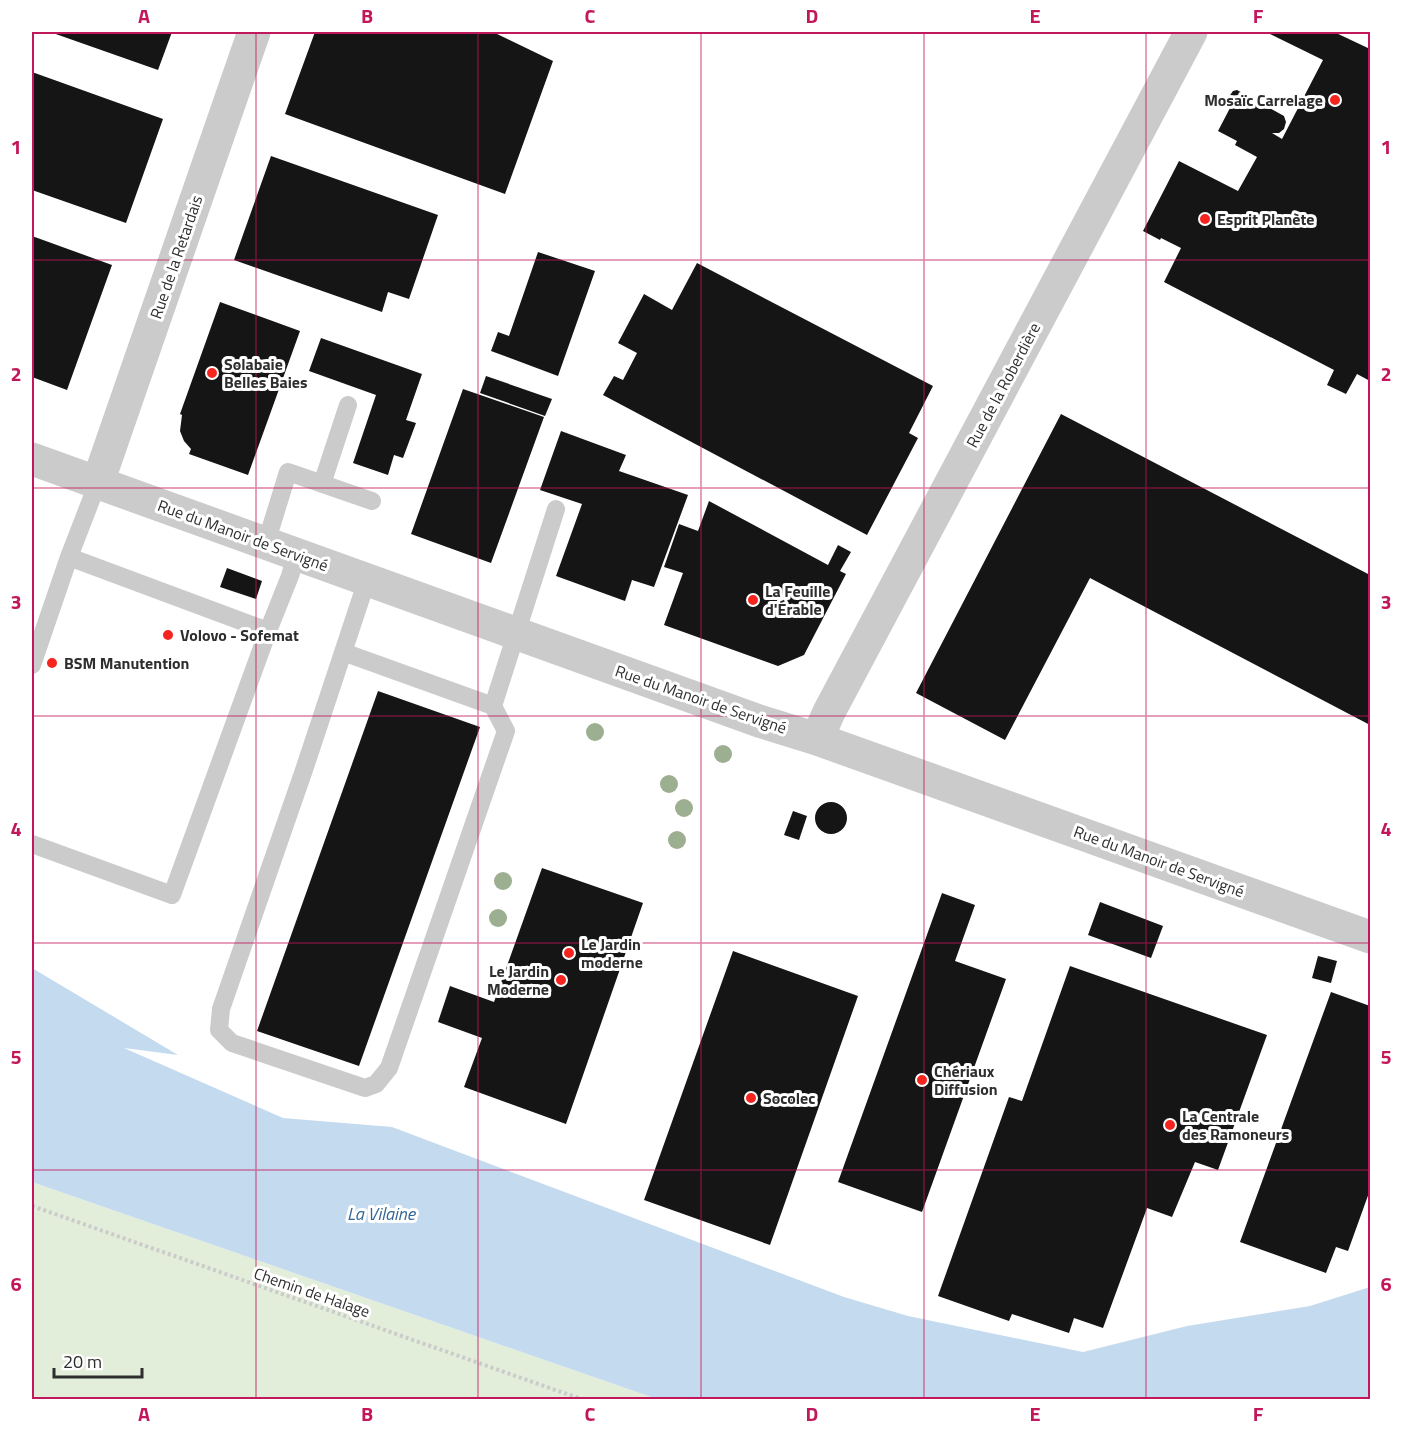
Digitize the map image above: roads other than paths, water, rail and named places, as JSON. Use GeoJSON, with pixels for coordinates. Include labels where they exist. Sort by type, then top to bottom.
{"type":"FeatureCollection","features":[{"type":"Feature","properties":{"kind":"street","name":"Rue de la Retardais"},"geometry":{"type":"LineString","coordinates":[[98,482],[254,32]]}},
{"type":"Feature","properties":{"kind":"street","name":"Rue de la Roberdière"},"geometry":{"type":"LineString","coordinates":[[817,739],[1191,32]]}},
{"type":"Feature","properties":{"kind":"street","name":"Rue du Manoir de Servigné"},"geometry":{"type":"LineString","coordinates":[[32,459],[759,721],[817,739],[1371,937]]}},
{"type":"Feature","properties":{"kind":"lane"},"geometry":{"type":"LineString","coordinates":[[322,484],[348,405]]}},
{"type":"Feature","properties":{"kind":"lane"},"geometry":{"type":"LineString","coordinates":[[266,543],[288,472],[372,501]]}},
{"type":"Feature","properties":{"kind":"lane"},"geometry":{"type":"LineString","coordinates":[[32,665],[69,557],[98,482]]}},
{"type":"Feature","properties":{"kind":"lane"},"geometry":{"type":"LineString","coordinates":[[493,706],[556,509]]}},
{"type":"Feature","properties":{"kind":"lane"},"geometry":{"type":"LineString","coordinates":[[32,844],[172,895],[296,555]]}},
{"type":"Feature","properties":{"kind":"lane"},"geometry":{"type":"LineString","coordinates":[[69,557],[268,631]]}},
{"type":"Feature","properties":{"kind":"lane"},"geometry":{"type":"LineString","coordinates":[[343,652],[493,706],[506,731],[388,1068],[376,1083],[365,1088],[232,1043],[219,1030],[220,1010],[367,580]]}},
{"type":"Feature","properties":{"kind":"water","name":"La Vilaine"},"geometry":{"type":"Polygon","coordinates":[[[32,968],[178,1055],[124,1048],[283,1118],[392,1127],[844,1297],[908,1316],[1083,1352],[1187,1326],[1310,1306],[1370,1287],[1370,1399],[657,1399],[32,1182],[32,968]]]}},
{"type":"Feature","properties":{"kind":"place","name":"Mosaïc Carrelage"},"geometry":{"type":"Point","coordinates":[1335,100]}},
{"type":"Feature","properties":{"kind":"place","name":"Esprit Planète"},"geometry":{"type":"Point","coordinates":[1205,219]}},
{"type":"Feature","properties":{"kind":"place","name":"Solabaie Belles Baies"},"geometry":{"type":"Point","coordinates":[212,373]}},
{"type":"Feature","properties":{"kind":"place","name":"La Feuille d'Érable"},"geometry":{"type":"Point","coordinates":[753,600]}},
{"type":"Feature","properties":{"kind":"place","name":"Volovo - Sofemat"},"geometry":{"type":"Point","coordinates":[168,635]}},
{"type":"Feature","properties":{"kind":"place","name":"BSM Manutention"},"geometry":{"type":"Point","coordinates":[52,663]}},
{"type":"Feature","properties":{"kind":"place","name":"Le Jardin moderne"},"geometry":{"type":"Point","coordinates":[569,953]}},
{"type":"Feature","properties":{"kind":"place","name":"Le Jardin Moderne"},"geometry":{"type":"Point","coordinates":[561,980]}},
{"type":"Feature","properties":{"kind":"place","name":"Chériaux Diffusion"},"geometry":{"type":"Point","coordinates":[922,1080]}},
{"type":"Feature","properties":{"kind":"place","name":"Socolec"},"geometry":{"type":"Point","coordinates":[751,1098]}},
{"type":"Feature","properties":{"kind":"place","name":"La Centrale des Ramoneurs"},"geometry":{"type":"Point","coordinates":[1170,1125]}}]}
